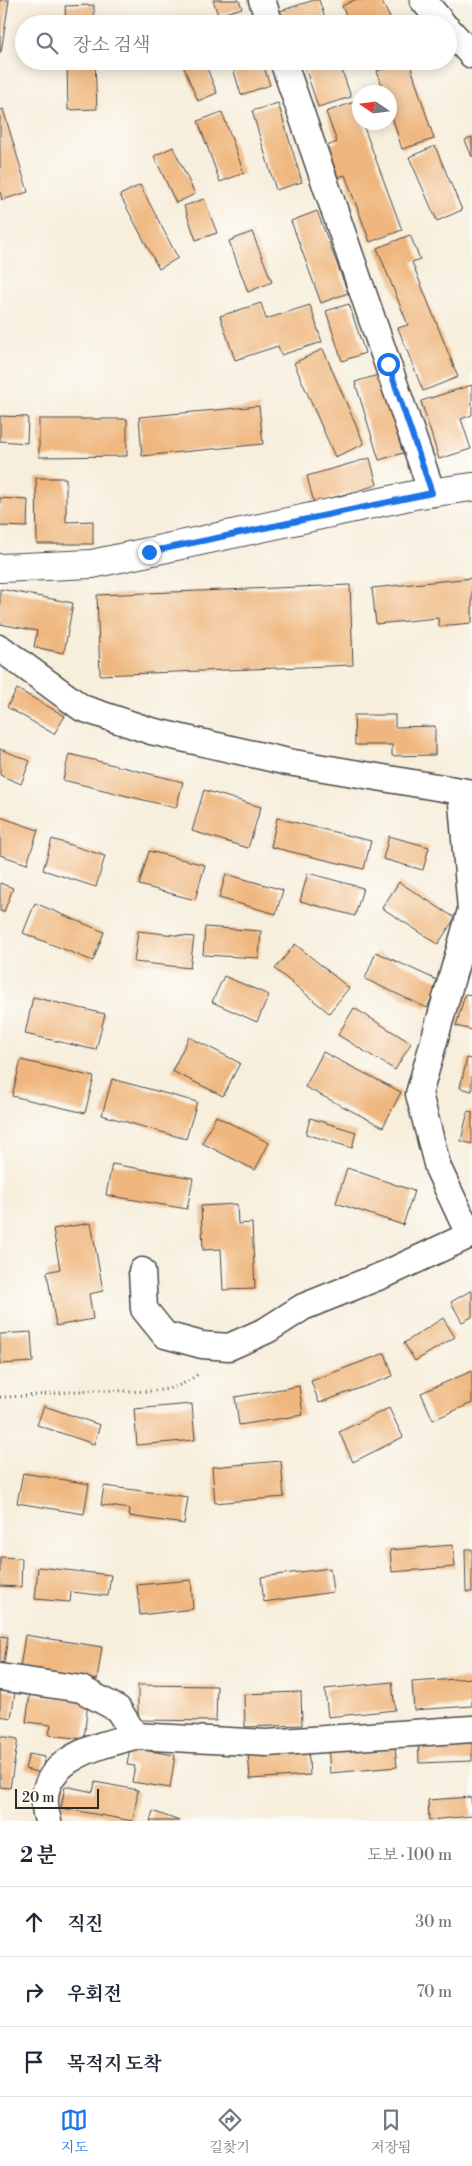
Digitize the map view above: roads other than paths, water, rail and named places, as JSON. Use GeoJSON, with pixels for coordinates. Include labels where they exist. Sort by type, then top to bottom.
{"type":"FeatureCollection","features":[{"type":"Feature","properties":{"kind":"street"},"geometry":{"type":"LineString","coordinates":[[262,0],[267,15]]}},
{"type":"Feature","properties":{"kind":"street"},"geometry":{"type":"LineString","coordinates":[[457,39],[472,55]]}},
{"type":"Feature","properties":{"kind":"street"},"geometry":{"type":"LineString","coordinates":[[286,70],[432,493]]}},
{"type":"Feature","properties":{"kind":"street"},"geometry":{"type":"LineString","coordinates":[[0,568],[92,564],[432,493],[472,487]]}},
{"type":"Feature","properties":{"kind":"street"},"geometry":{"type":"LineString","coordinates":[[0,648],[82,708],[151,731],[288,762],[467,792],[471,910],[419,1094],[438,1168],[470,1234],[388,1273],[303,1307],[267,1330],[229,1347],[202,1345],[166,1335],[144,1309],[142,1271]]}},
{"type":"Feature","properties":{"kind":"street"},"geometry":{"type":"LineString","coordinates":[[0,1677],[82,1688],[118,1709],[135,1736]]}},
{"type":"Feature","properties":{"kind":"street"},"geometry":{"type":"LineString","coordinates":[[48,1821],[44,1810],[48,1782],[64,1763],[91,1748],[135,1736],[267,1743],[472,1729]]}}]}
